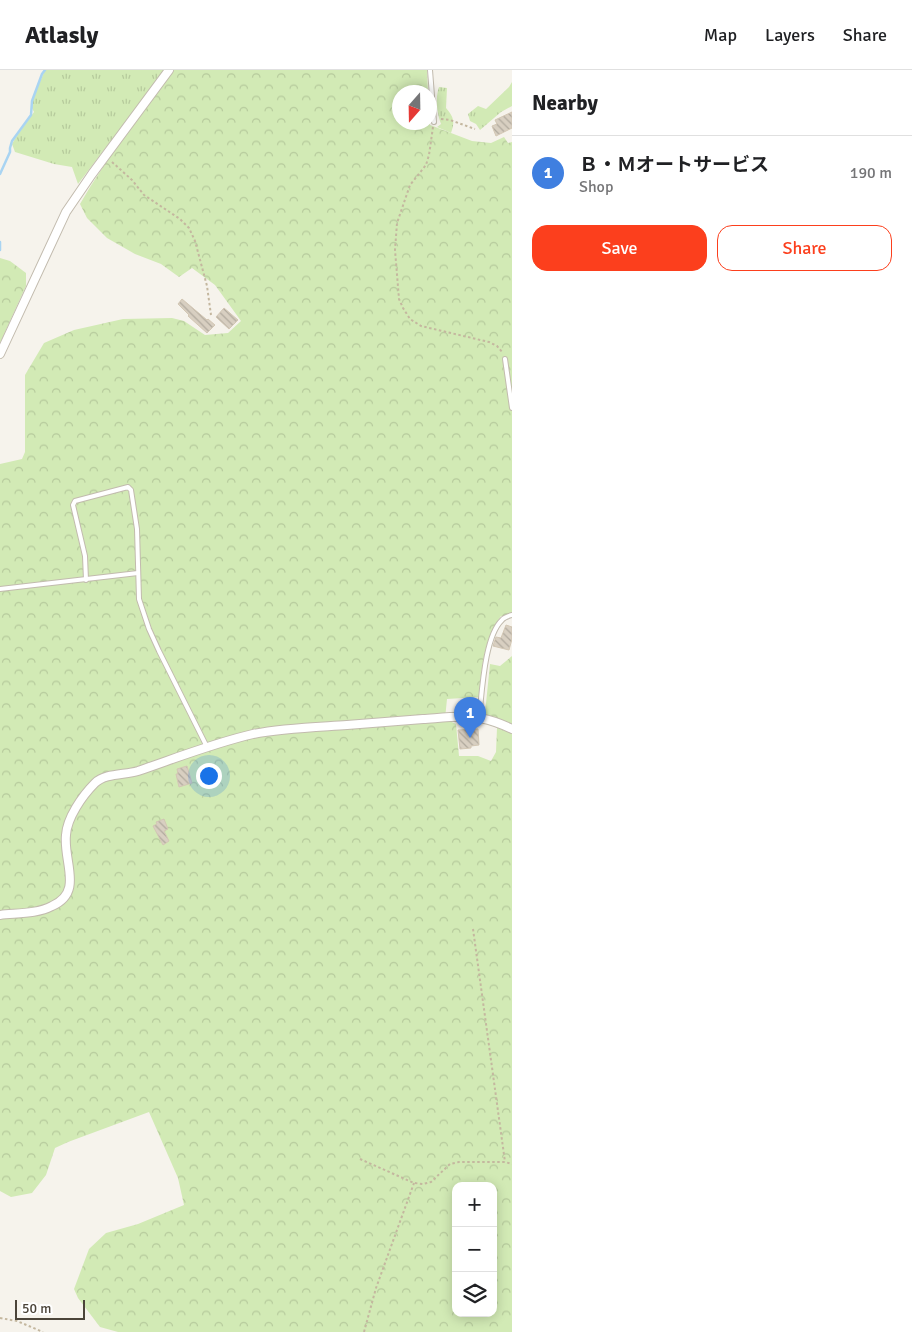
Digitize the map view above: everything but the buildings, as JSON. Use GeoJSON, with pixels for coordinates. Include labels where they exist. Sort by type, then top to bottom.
{"type":"FeatureCollection","features":[{"type":"Feature","properties":{"kind":"street"},"geometry":{"type":"LineString","coordinates":[[0,354],[66,212],[169,70]]}},
{"type":"Feature","properties":{"kind":"street"},"geometry":{"type":"LineString","coordinates":[[0,915],[37,911],[51,907],[68,894],[71,882],[66,852],[66,835],[70,820],[79,802],[96,782],[104,778],[134,772],[208,747],[255,734],[444,717],[479,718],[512,728]]}},
{"type":"Feature","properties":{"kind":"lane"},"geometry":{"type":"LineString","coordinates":[[430,70],[431,85]]}},
{"type":"Feature","properties":{"kind":"lane"},"geometry":{"type":"LineString","coordinates":[[506,359],[512,408]]}},
{"type":"Feature","properties":{"kind":"lane"},"geometry":{"type":"LineString","coordinates":[[86,580],[85,556],[73,505],[75,501],[128,487],[131,490],[137,529],[139,599],[149,628],[208,747]]}},
{"type":"Feature","properties":{"kind":"lane"},"geometry":{"type":"LineString","coordinates":[[0,590],[138,573]]}},
{"type":"Feature","properties":{"kind":"lane"},"geometry":{"type":"LineString","coordinates":[[479,718],[489,647],[497,626],[502,619],[512,615]]}},
{"type":"Feature","properties":{"kind":"path"},"geometry":{"type":"LineString","coordinates":[[437,120],[450,120],[475,129]]}},
{"type":"Feature","properties":{"kind":"path"},"geometry":{"type":"LineString","coordinates":[[433,130],[430,154],[426,165],[410,185],[396,223],[395,250],[399,298],[410,319],[420,326],[489,342],[498,346],[506,359]]}},
{"type":"Feature","properties":{"kind":"path"},"geometry":{"type":"LineString","coordinates":[[105,157],[122,170],[144,195],[180,219],[189,228],[195,241],[207,286],[211,314]]}},
{"type":"Feature","properties":{"kind":"path"},"geometry":{"type":"LineString","coordinates":[[473,929],[504,1162]]}},
{"type":"Feature","properties":{"kind":"path"},"geometry":{"type":"LineString","coordinates":[[360,1159],[414,1183],[423,1184],[432,1182],[450,1164],[459,1162],[504,1162],[512,1164]]}},
{"type":"Feature","properties":{"kind":"path"},"geometry":{"type":"LineString","coordinates":[[364,1332],[376,1288],[414,1183]]}},
{"type":"Feature","properties":{"kind":"path"},"geometry":{"type":"LineString","coordinates":[[0,1318],[17,1321],[43,1332]]}},
{"type":"Feature","properties":{"kind":"green space"},"geometry":{"type":"Polygon","coordinates":[[[45,70],[164,70],[78,184],[72,167],[54,164],[15,152],[12,144],[34,112],[31,106],[45,70]]]}},
{"type":"Feature","properties":{"kind":"green space"},"geometry":{"type":"Polygon","coordinates":[[[173,70],[427,70],[428,85],[392,85],[392,130],[437,130],[437,128],[472,141],[491,143],[504,137],[508,143],[512,142],[512,617],[501,616],[490,635],[484,655],[479,697],[447,699],[445,719],[456,724],[459,756],[478,756],[491,761],[496,752],[497,728],[485,713],[490,664],[500,666],[512,656],[512,1332],[118,1332],[100,1327],[78,1298],[74,1289],[89,1249],[106,1233],[138,1224],[184,1205],[178,1178],[149,1112],[55,1148],[46,1175],[32,1193],[11,1197],[0,1191],[0,464],[22,459],[25,452],[25,375],[44,343],[74,330],[123,319],[172,318],[184,321],[205,335],[228,333],[241,321],[215,285],[192,268],[179,277],[161,264],[135,254],[107,238],[87,218],[80,204],[113,153],[173,70]]]}},
{"type":"Feature","properties":{"kind":"green space"},"geometry":{"type":"Polygon","coordinates":[[[512,82],[512,106],[501,112],[480,130],[476,124],[470,121],[468,114],[478,106],[486,109],[512,82]]]}},
{"type":"Feature","properties":{"kind":"green space"},"geometry":{"type":"Polygon","coordinates":[[[439,87],[447,88],[446,108],[451,114],[453,123],[451,133],[437,127],[441,124],[438,115],[437,96],[439,87]]]}},
{"type":"Feature","properties":{"kind":"green space"},"geometry":{"type":"Polygon","coordinates":[[[0,258],[10,261],[26,273],[26,286],[0,343],[0,258]]]}},
{"type":"Feature","properties":{"kind":"waterway"},"geometry":{"type":"LineString","coordinates":[[0,174],[10,152],[12,141],[31,115],[32,101],[45,70]]}},
{"type":"Feature","properties":{"kind":"waterway"},"geometry":{"type":"LineString","coordinates":[[0,242],[0,250]]}},
{"type":"Feature","properties":{"kind":"place","name":"Ｂ・Ｍオートサービス"},"geometry":{"type":"Point","coordinates":[470,738]}}]}
